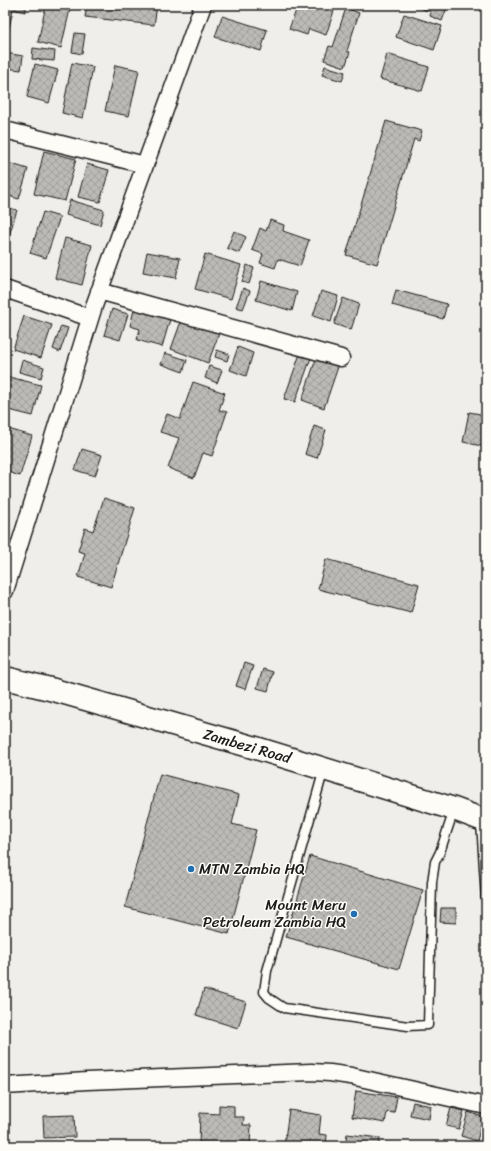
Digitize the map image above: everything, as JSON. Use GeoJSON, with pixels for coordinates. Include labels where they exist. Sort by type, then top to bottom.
{"type":"FeatureCollection","features":[{"type":"Feature","properties":{"kind":"main road","name":"Zambezi Road"},"geometry":{"type":"LineString","coordinates":[[5,678],[61,692],[249,746],[454,809],[483,820]]}},
{"type":"Feature","properties":{"kind":"street"},"geometry":{"type":"LineString","coordinates":[[5,590],[99,291],[203,5]]}},
{"type":"Feature","properties":{"kind":"street"},"geometry":{"type":"LineString","coordinates":[[5,130],[145,165]]}},
{"type":"Feature","properties":{"kind":"street"},"geometry":{"type":"LineString","coordinates":[[5,289],[90,318]]}},
{"type":"Feature","properties":{"kind":"street"},"geometry":{"type":"LineString","coordinates":[[99,291],[341,358]]}},
{"type":"Feature","properties":{"kind":"street"},"geometry":{"type":"LineString","coordinates":[[5,1086],[87,1080],[311,1072],[351,1076],[486,1106]]}},
{"type":"Feature","properties":{"kind":"lane"},"geometry":{"type":"LineString","coordinates":[[324,769],[267,971],[264,992],[269,998],[284,1008],[408,1026],[428,1025],[432,882],[434,862],[440,852],[454,809]]}},
{"type":"Feature","properties":{"kind":"lane"},"geometry":{"type":"LineString","coordinates":[[483,820],[486,900]]}},
{"type":"Feature","properties":{"kind":"building"},"geometry":{"type":"Polygon","coordinates":[[[5,5],[27,5],[25,12],[13,9],[8,34],[5,33],[5,5]]]}},
{"type":"Feature","properties":{"kind":"building"},"geometry":{"type":"Polygon","coordinates":[[[46,5],[71,5],[61,48],[38,42],[46,5]]]}},
{"type":"Feature","properties":{"kind":"building"},"geometry":{"type":"Polygon","coordinates":[[[87,5],[157,6],[154,25],[85,17],[87,5]]]}},
{"type":"Feature","properties":{"kind":"building"},"geometry":{"type":"Polygon","coordinates":[[[298,5],[336,5],[326,35],[309,29],[307,35],[289,29],[298,5]]]}},
{"type":"Feature","properties":{"kind":"building"},"geometry":{"type":"Polygon","coordinates":[[[412,5],[448,5],[442,21],[430,16],[431,12],[412,5]]]}},
{"type":"Feature","properties":{"kind":"building"},"geometry":{"type":"Polygon","coordinates":[[[346,8],[359,13],[347,51],[350,52],[345,67],[324,60],[329,46],[333,47],[346,8]]]}},
{"type":"Feature","properties":{"kind":"building"},"geometry":{"type":"Polygon","coordinates":[[[404,14],[442,26],[434,50],[396,37],[404,14]]]}},
{"type":"Feature","properties":{"kind":"building"},"geometry":{"type":"Polygon","coordinates":[[[222,16],[267,30],[261,51],[215,37],[222,16]]]}},
{"type":"Feature","properties":{"kind":"building"},"geometry":{"type":"Polygon","coordinates":[[[75,33],[85,34],[82,54],[72,52],[75,33]]]}},
{"type":"Feature","properties":{"kind":"building"},"geometry":{"type":"Polygon","coordinates":[[[33,48],[55,51],[54,61],[32,59],[33,48]]]}},
{"type":"Feature","properties":{"kind":"building"},"geometry":{"type":"Polygon","coordinates":[[[5,53],[23,56],[21,70],[5,68],[5,53]]]}},
{"type":"Feature","properties":{"kind":"building"},"geometry":{"type":"Polygon","coordinates":[[[387,54],[429,67],[422,91],[380,79],[387,54]]]}},
{"type":"Feature","properties":{"kind":"building"},"geometry":{"type":"Polygon","coordinates":[[[72,63],[93,67],[83,118],[62,113],[72,63]]]}},
{"type":"Feature","properties":{"kind":"building"},"geometry":{"type":"Polygon","coordinates":[[[35,64],[58,70],[49,103],[27,97],[35,64]]]}},
{"type":"Feature","properties":{"kind":"building"},"geometry":{"type":"Polygon","coordinates":[[[115,65],[139,70],[129,116],[105,111],[115,65]]]}},
{"type":"Feature","properties":{"kind":"building"},"geometry":{"type":"Polygon","coordinates":[[[325,66],[345,72],[342,81],[322,75],[325,66]]]}},
{"type":"Feature","properties":{"kind":"building"},"geometry":{"type":"Polygon","coordinates":[[[386,121],[422,131],[419,141],[414,139],[377,264],[346,255],[386,121]]]}},
{"type":"Feature","properties":{"kind":"building"},"geometry":{"type":"Polygon","coordinates":[[[44,151],[76,159],[65,201],[34,194],[44,151]]]}},
{"type":"Feature","properties":{"kind":"building"},"geometry":{"type":"Polygon","coordinates":[[[5,162],[28,169],[19,199],[5,195],[5,162]]]}},
{"type":"Feature","properties":{"kind":"building"},"geometry":{"type":"Polygon","coordinates":[[[87,164],[109,170],[100,202],[78,197],[87,164]]]}},
{"type":"Feature","properties":{"kind":"building"},"geometry":{"type":"Polygon","coordinates":[[[70,200],[104,210],[100,225],[66,215],[70,200]]]}},
{"type":"Feature","properties":{"kind":"building"},"geometry":{"type":"Polygon","coordinates":[[[5,207],[17,210],[5,249],[5,207]]]}},
{"type":"Feature","properties":{"kind":"building"},"geometry":{"type":"Polygon","coordinates":[[[43,212],[60,217],[46,258],[30,253],[43,212]]]}},
{"type":"Feature","properties":{"kind":"building"},"geometry":{"type":"Polygon","coordinates":[[[270,220],[284,225],[283,231],[309,240],[300,266],[278,259],[275,268],[260,263],[263,254],[252,250],[260,228],[266,231],[270,220]]]}},
{"type":"Feature","properties":{"kind":"building"},"geometry":{"type":"Polygon","coordinates":[[[234,231],[246,237],[239,253],[227,248],[234,231]]]}},
{"type":"Feature","properties":{"kind":"building"},"geometry":{"type":"Polygon","coordinates":[[[65,238],[92,245],[82,285],[55,278],[65,238]]]}},
{"type":"Feature","properties":{"kind":"building"},"geometry":{"type":"Polygon","coordinates":[[[147,252],[180,258],[176,278],[143,272],[147,252]]]}},
{"type":"Feature","properties":{"kind":"building"},"geometry":{"type":"Polygon","coordinates":[[[205,254],[241,265],[231,299],[195,289],[205,254]]]}},
{"type":"Feature","properties":{"kind":"building"},"geometry":{"type":"Polygon","coordinates":[[[247,265],[254,268],[249,284],[242,282],[247,265]]]}},
{"type":"Feature","properties":{"kind":"building"},"geometry":{"type":"Polygon","coordinates":[[[261,281],[297,292],[292,311],[256,300],[261,281]]]}},
{"type":"Feature","properties":{"kind":"building"},"geometry":{"type":"Polygon","coordinates":[[[243,288],[250,291],[243,309],[236,307],[243,288]]]}},
{"type":"Feature","properties":{"kind":"building"},"geometry":{"type":"Polygon","coordinates":[[[396,290],[447,304],[443,319],[392,305],[396,290]]]}},
{"type":"Feature","properties":{"kind":"building"},"geometry":{"type":"Polygon","coordinates":[[[321,291],[338,296],[331,322],[313,316],[321,291]]]}},
{"type":"Feature","properties":{"kind":"building"},"geometry":{"type":"Polygon","coordinates":[[[343,298],[359,304],[351,330],[334,324],[343,298]]]}},
{"type":"Feature","properties":{"kind":"building"},"geometry":{"type":"Polygon","coordinates":[[[5,305],[10,306],[5,322],[5,305]]]}},
{"type":"Feature","properties":{"kind":"building"},"geometry":{"type":"Polygon","coordinates":[[[135,306],[171,316],[162,347],[137,340],[140,329],[130,326],[135,306]]]}},
{"type":"Feature","properties":{"kind":"building"},"geometry":{"type":"Polygon","coordinates":[[[112,309],[128,314],[120,340],[104,335],[112,309]]]}},
{"type":"Feature","properties":{"kind":"building"},"geometry":{"type":"Polygon","coordinates":[[[24,316],[52,325],[41,358],[13,349],[24,316]]]}},
{"type":"Feature","properties":{"kind":"building"},"geometry":{"type":"Polygon","coordinates":[[[183,316],[220,331],[208,363],[171,349],[183,316]]]}},
{"type":"Feature","properties":{"kind":"building"},"geometry":{"type":"Polygon","coordinates":[[[61,326],[68,328],[60,352],[53,349],[61,326]]]}},
{"type":"Feature","properties":{"kind":"building"},"geometry":{"type":"Polygon","coordinates":[[[238,347],[253,353],[246,376],[230,370],[238,347]]]}},
{"type":"Feature","properties":{"kind":"building"},"geometry":{"type":"Polygon","coordinates":[[[217,350],[229,354],[227,361],[215,357],[217,350]]]}},
{"type":"Feature","properties":{"kind":"building"},"geometry":{"type":"Polygon","coordinates":[[[301,351],[312,355],[295,402],[284,399],[301,351]]]}},
{"type":"Feature","properties":{"kind":"building"},"geometry":{"type":"Polygon","coordinates":[[[165,353],[187,360],[183,372],[161,364],[165,353]]]}},
{"type":"Feature","properties":{"kind":"building"},"geometry":{"type":"Polygon","coordinates":[[[317,356],[339,364],[324,408],[302,400],[317,356]]]}},
{"type":"Feature","properties":{"kind":"building"},"geometry":{"type":"Polygon","coordinates":[[[22,360],[44,367],[41,378],[19,372],[22,360]]]}},
{"type":"Feature","properties":{"kind":"building"},"geometry":{"type":"Polygon","coordinates":[[[209,366],[222,370],[217,383],[205,378],[209,366]]]}},
{"type":"Feature","properties":{"kind":"building"},"geometry":{"type":"Polygon","coordinates":[[[5,376],[41,385],[33,416],[5,409],[5,376]]]}},
{"type":"Feature","properties":{"kind":"building"},"geometry":{"type":"Polygon","coordinates":[[[193,382],[225,393],[219,410],[227,412],[212,456],[203,453],[194,478],[168,468],[179,438],[160,432],[167,414],[180,419],[193,382]]]}},
{"type":"Feature","properties":{"kind":"building"},"geometry":{"type":"Polygon","coordinates":[[[469,412],[486,415],[486,447],[463,442],[469,412]]]}},
{"type":"Feature","properties":{"kind":"building"},"geometry":{"type":"Polygon","coordinates":[[[314,426],[326,430],[317,458],[305,454],[314,426]]]}},
{"type":"Feature","properties":{"kind":"building"},"geometry":{"type":"Polygon","coordinates":[[[5,428],[32,436],[20,476],[5,471],[5,428]]]}},
{"type":"Feature","properties":{"kind":"building"},"geometry":{"type":"Polygon","coordinates":[[[82,449],[102,455],[95,476],[75,470],[82,449]]]}},
{"type":"Feature","properties":{"kind":"building"},"geometry":{"type":"Polygon","coordinates":[[[5,496],[10,498],[5,515],[5,496]]]}},
{"type":"Feature","properties":{"kind":"building"},"geometry":{"type":"Polygon","coordinates":[[[104,498],[135,508],[111,587],[78,577],[85,553],[78,551],[85,528],[93,531],[104,498]]]}},
{"type":"Feature","properties":{"kind":"building"},"geometry":{"type":"Polygon","coordinates":[[[326,559],[419,584],[411,613],[318,589],[326,559]]]}},
{"type":"Feature","properties":{"kind":"building"},"geometry":{"type":"Polygon","coordinates":[[[244,663],[253,666],[245,689],[236,686],[244,663]]]}},
{"type":"Feature","properties":{"kind":"building"},"geometry":{"type":"Polygon","coordinates":[[[263,669],[273,672],[268,691],[257,688],[263,669]]]}},
{"type":"Feature","properties":{"kind":"building","name":"MTN Zambia HQ"},"geometry":{"type":"Polygon","coordinates":[[[160,774],[239,795],[232,824],[256,830],[229,934],[125,907],[160,774]]]}},
{"type":"Feature","properties":{"kind":"building","name":"Mount Meru Petroleum Zambia HQ"},"geometry":{"type":"Polygon","coordinates":[[[310,856],[423,890],[399,969],[286,937],[310,856]]]}},
{"type":"Feature","properties":{"kind":"building"},"geometry":{"type":"Polygon","coordinates":[[[441,908],[456,908],[456,923],[440,922],[441,908]]]}},
{"type":"Feature","properties":{"kind":"building"},"geometry":{"type":"Polygon","coordinates":[[[204,989],[246,1002],[238,1028],[196,1015],[204,989]]]}},
{"type":"Feature","properties":{"kind":"building"},"geometry":{"type":"Polygon","coordinates":[[[356,1091],[397,1097],[394,1113],[387,1112],[385,1123],[352,1117],[356,1091]]]}},
{"type":"Feature","properties":{"kind":"building"},"geometry":{"type":"Polygon","coordinates":[[[413,1102],[431,1106],[429,1119],[410,1115],[413,1102]]]}},
{"type":"Feature","properties":{"kind":"building"},"geometry":{"type":"Polygon","coordinates":[[[219,1105],[234,1106],[234,1117],[244,1117],[243,1125],[251,1125],[250,1146],[199,1146],[200,1113],[219,1114],[219,1105]]]}},
{"type":"Feature","properties":{"kind":"building"},"geometry":{"type":"Polygon","coordinates":[[[451,1108],[464,1111],[459,1129],[446,1126],[451,1108]]]}},
{"type":"Feature","properties":{"kind":"building"},"geometry":{"type":"Polygon","coordinates":[[[289,1110],[321,1115],[319,1134],[327,1135],[326,1146],[284,1146],[289,1110]]]}},
{"type":"Feature","properties":{"kind":"building"},"geometry":{"type":"Polygon","coordinates":[[[468,1112],[483,1117],[477,1141],[461,1136],[468,1112]]]}},
{"type":"Feature","properties":{"kind":"building"},"geometry":{"type":"Polygon","coordinates":[[[74,1115],[75,1137],[44,1138],[43,1116],[74,1115]]]}},
{"type":"Feature","properties":{"kind":"building"},"geometry":{"type":"Polygon","coordinates":[[[347,1134],[380,1138],[379,1146],[345,1146],[347,1134]]]}},
{"type":"Feature","properties":{"kind":"place","name":"MTN Zambia HQ"},"geometry":{"type":"Point","coordinates":[191,869]}},
{"type":"Feature","properties":{"kind":"place","name":"Mount Meru Petroleum Zambia HQ"},"geometry":{"type":"Point","coordinates":[354,914]}}]}
